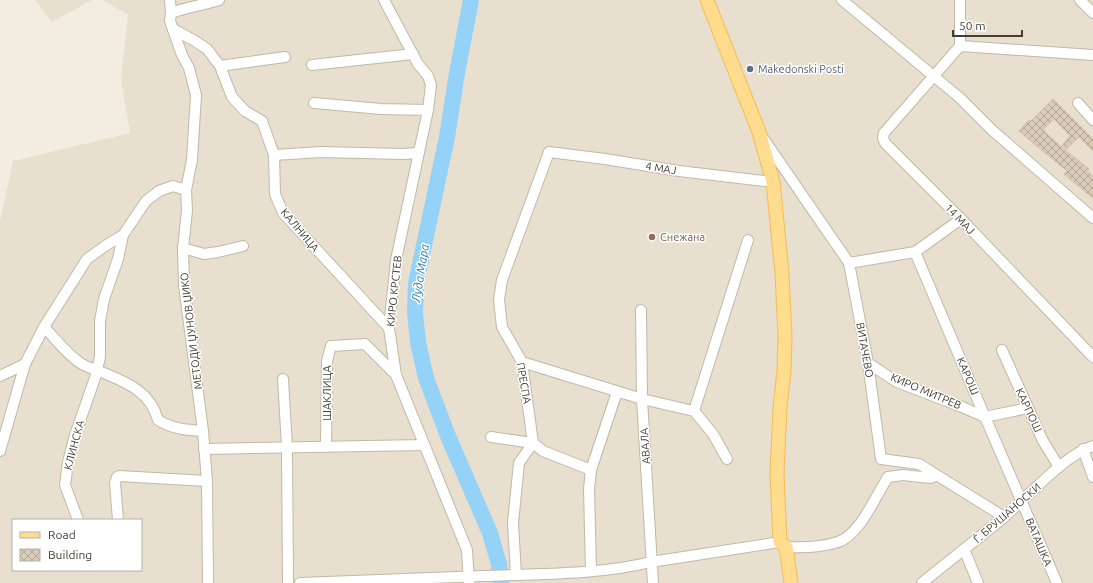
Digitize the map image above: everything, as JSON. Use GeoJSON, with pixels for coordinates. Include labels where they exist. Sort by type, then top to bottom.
{"type":"FeatureCollection","features":[{"type":"Feature","properties":{"kind":"main road"},"geometry":{"type":"LineString","coordinates":[[707,0],[759,132],[773,182],[782,273],[785,336],[777,473],[783,545],[792,583]]}},
{"type":"Feature","properties":{"kind":"street","name":"МЕТОДИ ЏУНОВ ЏИКО"},"geometry":{"type":"LineString","coordinates":[[170,0],[172,13],[170,21],[182,55],[189,68],[196,95],[192,160],[186,190],[187,211],[183,248],[184,285],[203,431],[207,481],[208,583]]}},
{"type":"Feature","properties":{"kind":"street"},"geometry":{"type":"LineString","coordinates":[[172,13],[186,7],[219,0]]}},
{"type":"Feature","properties":{"kind":"street","name":"КИРО КРСТЕВ"},"geometry":{"type":"LineString","coordinates":[[384,0],[418,64],[428,76],[431,85],[428,110],[396,260],[389,328],[396,375],[467,550],[468,580]]}},
{"type":"Feature","properties":{"kind":"street"},"geometry":{"type":"LineString","coordinates":[[842,0],[960,98],[992,130],[1093,218]]}},
{"type":"Feature","properties":{"kind":"street"},"geometry":{"type":"LineString","coordinates":[[933,75],[960,46],[960,0]]}},
{"type":"Feature","properties":{"kind":"street"},"geometry":{"type":"LineString","coordinates":[[1080,0],[1093,13]]}},
{"type":"Feature","properties":{"kind":"street","name":"КАЛНИЦА"},"geometry":{"type":"LineString","coordinates":[[173,29],[195,40],[207,49],[220,66],[232,97],[245,111],[262,121],[274,155],[275,194],[283,213],[389,328]]}},
{"type":"Feature","properties":{"kind":"street"},"geometry":{"type":"LineString","coordinates":[[960,46],[1093,55]]}},
{"type":"Feature","properties":{"kind":"street"},"geometry":{"type":"LineString","coordinates":[[312,65],[413,54]]}},
{"type":"Feature","properties":{"kind":"street"},"geometry":{"type":"LineString","coordinates":[[220,66],[285,57]]}},
{"type":"Feature","properties":{"kind":"street","name":"14 МАЈ"},"geometry":{"type":"LineString","coordinates":[[933,75],[884,133],[883,138],[885,143],[961,219],[1093,357]]}},
{"type":"Feature","properties":{"kind":"street"},"geometry":{"type":"LineString","coordinates":[[314,103],[381,109],[428,110]]}},
{"type":"Feature","properties":{"kind":"street"},"geometry":{"type":"LineString","coordinates":[[1078,103],[1093,120]]}},
{"type":"Feature","properties":{"kind":"street","name":"ВИТАЧЕВО"},"geometry":{"type":"LineString","coordinates":[[759,132],[849,263],[868,363],[881,459],[919,464],[1004,517]]}},
{"type":"Feature","properties":{"kind":"street"},"geometry":{"type":"LineString","coordinates":[[274,155],[321,152],[418,153]]}},
{"type":"Feature","properties":{"kind":"street","name":"4 МАЈ"},"geometry":{"type":"LineString","coordinates":[[549,152],[679,171],[773,182]]}},
{"type":"Feature","properties":{"kind":"street","name":"ПРЕСПА"},"geometry":{"type":"LineString","coordinates":[[533,443],[522,362],[502,327],[499,300],[502,280],[549,152]]}},
{"type":"Feature","properties":{"kind":"street"},"geometry":{"type":"LineString","coordinates":[[0,451],[25,364],[44,327],[87,259],[105,246],[123,236],[146,201],[159,191],[173,186],[186,190]]}},
{"type":"Feature","properties":{"kind":"street"},"geometry":{"type":"LineString","coordinates":[[849,263],[915,252],[961,219]]}},
{"type":"Feature","properties":{"kind":"street","name":"КЛИНСКА"},"geometry":{"type":"LineString","coordinates":[[78,519],[65,485],[68,462],[75,435],[97,370],[100,357],[100,321],[104,298],[118,258],[123,236]]}},
{"type":"Feature","properties":{"kind":"street"},"geometry":{"type":"LineString","coordinates":[[694,411],[748,240]]}},
{"type":"Feature","properties":{"kind":"street"},"geometry":{"type":"LineString","coordinates":[[183,248],[204,254],[243,246]]}},
{"type":"Feature","properties":{"kind":"street","name":"КАРОШ"},"geometry":{"type":"LineString","coordinates":[[915,252],[1022,501]]}},
{"type":"Feature","properties":{"kind":"street","name":"АВАЛА"},"geometry":{"type":"LineString","coordinates":[[641,310],[642,399],[653,583]]}},
{"type":"Feature","properties":{"kind":"street"},"geometry":{"type":"LineString","coordinates":[[44,327],[70,355],[83,365],[127,383],[147,398],[155,409],[158,420],[166,426],[186,430],[203,431]]}},
{"type":"Feature","properties":{"kind":"street","name":"ШАКЛИЦА"},"geometry":{"type":"LineString","coordinates":[[326,447],[327,361],[331,346],[365,344],[396,375]]}},
{"type":"Feature","properties":{"kind":"street","name":"КАРПОШ"},"geometry":{"type":"LineString","coordinates":[[1002,350],[1043,441],[1059,467]]}},
{"type":"Feature","properties":{"kind":"street"},"geometry":{"type":"LineString","coordinates":[[522,362],[617,392],[694,411],[713,434],[727,459]]}},
{"type":"Feature","properties":{"kind":"street","name":"КИРО МИТРЕВ"},"geometry":{"type":"LineString","coordinates":[[868,363],[897,382],[985,417]]}},
{"type":"Feature","properties":{"kind":"street"},"geometry":{"type":"LineString","coordinates":[[0,376],[25,364]]}},
{"type":"Feature","properties":{"kind":"street"},"geometry":{"type":"LineString","coordinates":[[283,378],[286,447],[288,583]]}},
{"type":"Feature","properties":{"kind":"street"},"geometry":{"type":"LineString","coordinates":[[591,571],[589,489],[592,470],[617,392]]}},
{"type":"Feature","properties":{"kind":"street"},"geometry":{"type":"LineString","coordinates":[[985,417],[1028,408]]}},
{"type":"Feature","properties":{"kind":"street"},"geometry":{"type":"LineString","coordinates":[[491,437],[533,443],[543,451],[592,470]]}},
{"type":"Feature","properties":{"kind":"street"},"geometry":{"type":"LineString","coordinates":[[520,578],[513,523],[519,463],[533,443]]}},
{"type":"Feature","properties":{"kind":"street"},"geometry":{"type":"LineString","coordinates":[[204,449],[424,445]]}},
{"type":"Feature","properties":{"kind":"street"},"geometry":{"type":"LineString","coordinates":[[1088,448],[1093,477]]}},
{"type":"Feature","properties":{"kind":"street","name":"Ѓ. БРУШАНОСКИ"},"geometry":{"type":"LineString","coordinates":[[922,583],[1004,517],[1059,467],[1088,448]]}},
{"type":"Feature","properties":{"kind":"street"},"geometry":{"type":"LineString","coordinates":[[300,583],[468,580],[480,576],[520,578],[634,566],[651,562],[783,545],[804,548],[840,542],[862,522],[888,477],[903,475],[931,478],[936,475]]}},
{"type":"Feature","properties":{"kind":"street"},"geometry":{"type":"LineString","coordinates":[[118,519],[115,483],[117,477],[119,476],[207,481]]}},
{"type":"Feature","properties":{"kind":"street","name":"ВАТАШКА"},"geometry":{"type":"LineString","coordinates":[[1022,501],[1057,583]]}},
{"type":"Feature","properties":{"kind":"street"},"geometry":{"type":"LineString","coordinates":[[964,549],[978,583]]}},
{"type":"Feature","properties":{"kind":"shaded area"},"geometry":{"type":"Polygon","coordinates":[[[35,0],[92,0],[52,22],[35,0]]]}},
{"type":"Feature","properties":{"kind":"shaded area"},"geometry":{"type":"Polygon","coordinates":[[[103,0],[1093,0],[1093,583],[0,583],[0,221],[13,161],[130,133],[121,79],[128,15],[103,0]]]}},
{"type":"Feature","properties":{"kind":"building"},"geometry":{"type":"Polygon","coordinates":[[[1053,99],[1093,139],[1093,151],[1079,137],[1065,150],[1089,169],[1087,171],[1093,176],[1093,198],[1064,174],[1067,171],[1019,131],[1029,120],[1031,121],[1053,99]],[[1054,119],[1043,130],[1061,147],[1070,136],[1054,119]]]}},
{"type":"Feature","properties":{"kind":"waterway","name":"Луда Мара"},"geometry":{"type":"LineString","coordinates":[[471,0],[447,137],[416,283],[415,313],[418,342],[426,378],[448,436],[490,533],[499,564],[501,583]]}},
{"type":"Feature","properties":{"kind":"place","name":"Makedonski Posti"},"geometry":{"type":"Point","coordinates":[750,69]}},
{"type":"Feature","properties":{"kind":"place","name":"Снежана"},"geometry":{"type":"Point","coordinates":[652,237]}}]}
